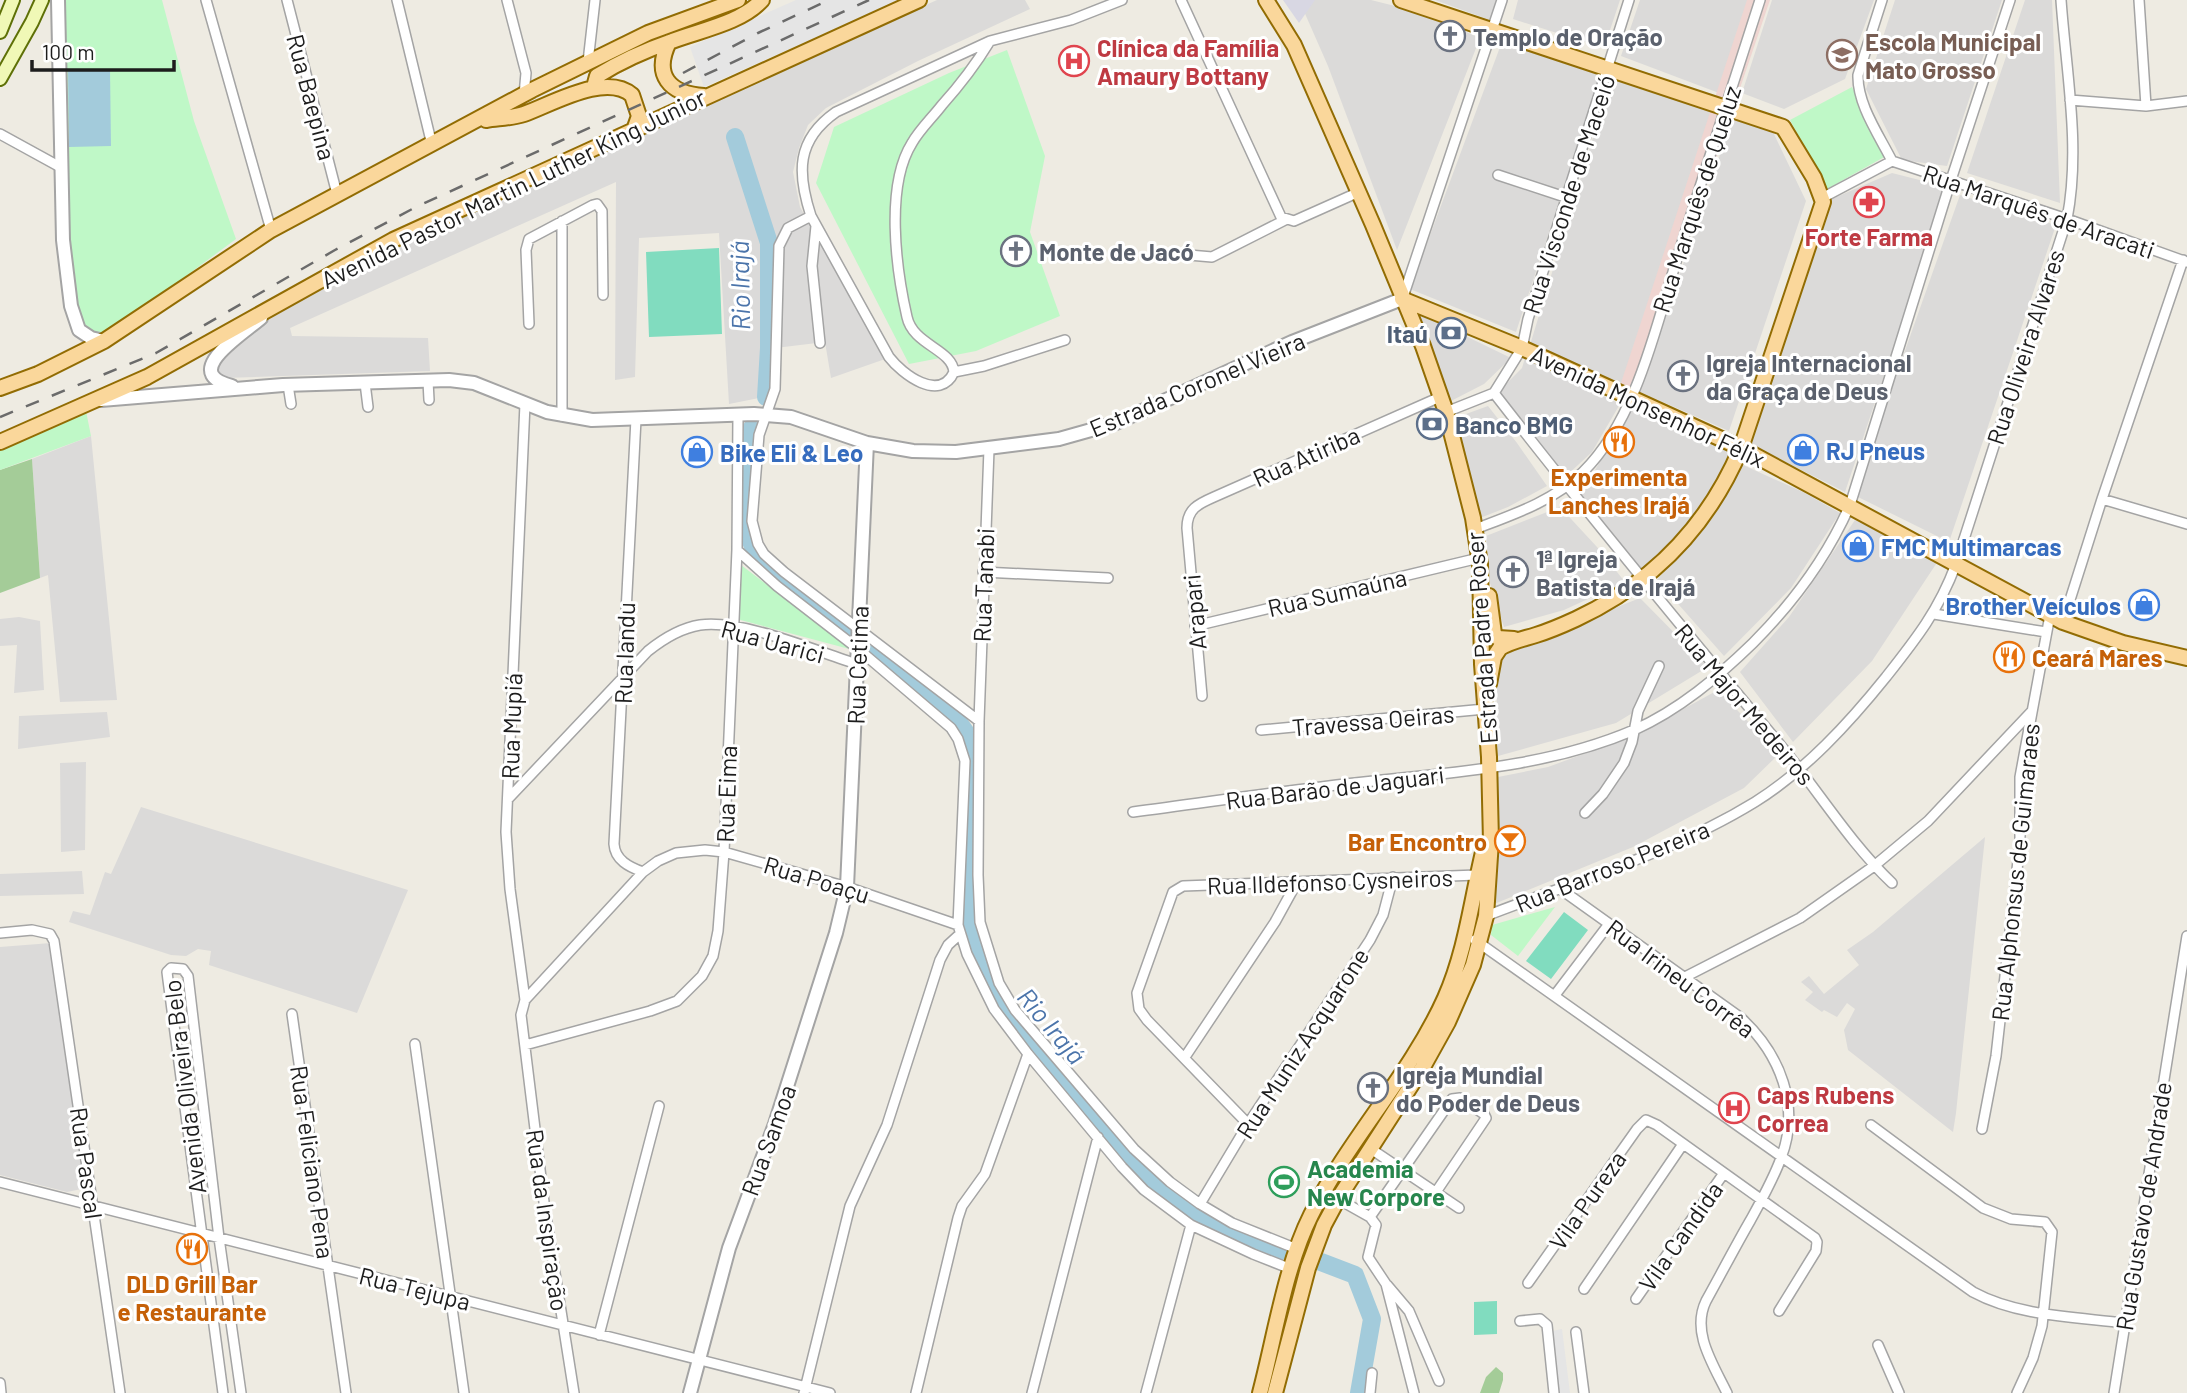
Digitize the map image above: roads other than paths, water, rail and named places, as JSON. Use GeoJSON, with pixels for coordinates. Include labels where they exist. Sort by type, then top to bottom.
{"type":"FeatureCollection","features":[{"type":"Feature","properties":{"kind":"main road"},"geometry":{"type":"LineString","coordinates":[[0,32],[13,0]]}},
{"type":"Feature","properties":{"kind":"main road"},"geometry":{"type":"LineString","coordinates":[[0,79],[42,0]]}},
{"type":"Feature","properties":{"kind":"main road"},"geometry":{"type":"LineString","coordinates":[[0,395],[64,369],[271,230],[337,194],[588,62],[648,33],[738,0]]}},
{"type":"Feature","properties":{"kind":"main road"},"geometry":{"type":"LineString","coordinates":[[594,87],[597,76],[604,71],[639,53],[747,13],[762,0]]}},
{"type":"Feature","properties":{"kind":"main road","name":"Avenida Pastor Martin Luther King Junior"},"geometry":{"type":"LineString","coordinates":[[0,442],[172,364],[393,240],[919,0]]}},
{"type":"Feature","properties":{"kind":"main road"},"geometry":{"type":"LineString","coordinates":[[1401,0],[1783,127],[1814,178],[1822,198],[1822,209],[1741,448],[1702,518],[1673,553],[1642,581],[1577,619],[1500,648],[1494,657],[1485,708]]}},
{"type":"Feature","properties":{"kind":"main road"},"geometry":{"type":"LineString","coordinates":[[1268,1],[1294,45],[1359,192],[1402,299]]}},
{"type":"Feature","properties":{"kind":"main road"},"geometry":{"type":"LineString","coordinates":[[669,42],[662,60],[665,77],[677,91],[705,96]]}},
{"type":"Feature","properties":{"kind":"main road"},"geometry":{"type":"LineString","coordinates":[[474,123],[523,114],[594,87],[619,88],[632,95],[636,101],[639,116],[634,130]]}},
{"type":"Feature","properties":{"kind":"main road","name":"Avenida Monsenhor Félix"},"geometry":{"type":"LineString","coordinates":[[1402,299],[1522,348],[1741,448],[2056,618],[2123,643],[2187,658]]}},
{"type":"Feature","properties":{"kind":"main road","name":"Estrada Padre Roser"},"geometry":{"type":"LineString","coordinates":[[1275,1393],[1308,1268],[1324,1225],[1448,1023],[1480,943],[1486,916],[1491,841],[1490,768],[1480,561],[1475,529],[1446,412],[1423,346],[1402,299]]}},
{"type":"Feature","properties":{"kind":"main road"},"geometry":{"type":"LineString","coordinates":[[0,388],[46,371],[104,341]]}},
{"type":"Feature","properties":{"kind":"main road"},"geometry":{"type":"LineString","coordinates":[[1717,437],[1751,419]]}},
{"type":"Feature","properties":{"kind":"main road"},"geometry":{"type":"LineString","coordinates":[[1751,419],[1744,446],[1761,455],[1764,460]]}},
{"type":"Feature","properties":{"kind":"main road"},"geometry":{"type":"LineString","coordinates":[[1480,561],[1488,587],[1494,634],[1503,639],[1519,639]]}},
{"type":"Feature","properties":{"kind":"main road","name":"Estrada Padre Roser"},"geometry":{"type":"LineString","coordinates":[[1260,1393],[1291,1269],[1311,1216],[1338,1168],[1414,1055],[1441,1005],[1466,933],[1489,821]]}},
{"type":"Feature","properties":{"kind":"street"},"geometry":{"type":"LineString","coordinates":[[58,0],[64,240],[71,306],[79,330],[91,338],[104,341]]}},
{"type":"Feature","properties":{"kind":"street"},"geometry":{"type":"LineString","coordinates":[[206,0],[271,230]]}},
{"type":"Feature","properties":{"kind":"street","name":"Rua Baepina"},"geometry":{"type":"LineString","coordinates":[[287,0],[337,194]]}},
{"type":"Feature","properties":{"kind":"street"},"geometry":{"type":"LineString","coordinates":[[397,0],[432,145]]}},
{"type":"Feature","properties":{"kind":"street"},"geometry":{"type":"LineString","coordinates":[[507,0],[526,73],[524,95]]}},
{"type":"Feature","properties":{"kind":"street"},"geometry":{"type":"LineString","coordinates":[[588,62],[595,0]]}},
{"type":"Feature","properties":{"kind":"street"},"geometry":{"type":"LineString","coordinates":[[990,41],[964,79],[911,143],[903,160],[898,184],[898,250],[907,318],[914,334],[947,358],[954,372],[942,383],[925,384],[907,376],[895,365],[811,216],[803,191],[803,159],[809,137],[836,112],[990,41],[1071,20],[1122,0]]}},
{"type":"Feature","properties":{"kind":"street"},"geometry":{"type":"LineString","coordinates":[[1181,0],[1279,215],[1285,220],[1293,221],[1359,192]]}},
{"type":"Feature","properties":{"kind":"street"},"geometry":{"type":"LineString","coordinates":[[1402,299],[1502,0]]}},
{"type":"Feature","properties":{"kind":"street","name":"Rua Visconde de Maceió"},"geometry":{"type":"LineString","coordinates":[[1494,393],[1522,348],[1528,319],[1629,0]]}},
{"type":"Feature","properties":{"kind":"street","name":"Rua Marquês de Queluz"},"geometry":{"type":"LineString","coordinates":[[1475,529],[1515,514],[1567,486],[1583,473],[1601,451],[1631,398],[1759,0]]}},
{"type":"Feature","properties":{"kind":"street"},"geometry":{"type":"LineString","coordinates":[[1822,198],[1892,161],[1862,100],[1857,75],[1882,0]]}},
{"type":"Feature","properties":{"kind":"street","name":"Rua Barão de Jaguari"},"geometry":{"type":"LineString","coordinates":[[1133,812],[1490,768],[1556,755],[1635,730],[1673,708],[1721,674],[1766,630],[1804,583],[1828,550],[1850,505],[2010,0]]}},
{"type":"Feature","properties":{"kind":"street","name":"Rua Oliveira Alvares"},"geometry":{"type":"LineString","coordinates":[[1956,564],[2067,219],[2073,190],[2070,100],[2061,0]]}},
{"type":"Feature","properties":{"kind":"street"},"geometry":{"type":"LineString","coordinates":[[2139,0],[2146,106]]}},
{"type":"Feature","properties":{"kind":"street"},"geometry":{"type":"LineString","coordinates":[[526,73],[544,84]]}},
{"type":"Feature","properties":{"kind":"street"},"geometry":{"type":"LineString","coordinates":[[2070,100],[2146,106],[2187,102]]}},
{"type":"Feature","properties":{"kind":"street"},"geometry":{"type":"LineString","coordinates":[[0,134],[61,169]]}},
{"type":"Feature","properties":{"kind":"street","name":"Rua Marquês de Aracati"},"geometry":{"type":"LineString","coordinates":[[1892,161],[2185,261]]}},
{"type":"Feature","properties":{"kind":"street"},"geometry":{"type":"LineString","coordinates":[[1498,175],[1568,198]]}},
{"type":"Feature","properties":{"kind":"street"},"geometry":{"type":"LineString","coordinates":[[529,324],[527,244],[533,236],[593,205],[600,207],[603,295]]}},
{"type":"Feature","properties":{"kind":"street"},"geometry":{"type":"LineString","coordinates":[[811,216],[788,228],[779,246],[775,382],[773,399],[759,435],[756,460],[752,521],[758,544],[772,563],[979,721]]}},
{"type":"Feature","properties":{"kind":"street"},"geometry":{"type":"LineString","coordinates":[[1189,255],[1212,257],[1285,220]]}},
{"type":"Feature","properties":{"kind":"street"},"geometry":{"type":"LineString","coordinates":[[562,221],[562,416]]}},
{"type":"Feature","properties":{"kind":"street"},"geometry":{"type":"LineString","coordinates":[[816,226],[812,266],[820,343]]}},
{"type":"Feature","properties":{"kind":"street","name":"Rua Alphonsus de Guimaraes"},"geometry":{"type":"LineString","coordinates":[[1982,1129],[1996,1056],[2020,843],[2020,778],[2046,632],[2056,618],[2102,499],[2185,261]]}},
{"type":"Feature","properties":{"kind":"street","name":"Estrada Coronel Vieira"},"geometry":{"type":"LineString","coordinates":[[95,401],[288,385],[449,380],[474,383],[562,416],[592,420],[766,415],[803,420],[867,443],[913,451],[989,449],[1059,439],[1097,430],[1292,342],[1402,299]]}},
{"type":"Feature","properties":{"kind":"street","name":"Estrada Coronel Vieira"},"geometry":{"type":"LineString","coordinates":[[242,388],[214,380],[211,364],[275,305]]}},
{"type":"Feature","properties":{"kind":"street"},"geometry":{"type":"LineString","coordinates":[[954,372],[984,366],[1065,340]]}},
{"type":"Feature","properties":{"kind":"street"},"geometry":{"type":"LineString","coordinates":[[428,381],[429,400]]}},
{"type":"Feature","properties":{"kind":"street"},"geometry":{"type":"LineString","coordinates":[[365,383],[368,407]]}},
{"type":"Feature","properties":{"kind":"street"},"geometry":{"type":"LineString","coordinates":[[288,385],[291,404]]}},
{"type":"Feature","properties":{"kind":"street"},"geometry":{"type":"LineString","coordinates":[[1446,412],[1494,393]]}},
{"type":"Feature","properties":{"kind":"street","name":"Rua Major Medeiros"},"geometry":{"type":"LineString","coordinates":[[1494,393],[1642,581],[1799,768],[1874,866],[1892,883]]}},
{"type":"Feature","properties":{"kind":"street","name":"Rua Atiriba"},"geometry":{"type":"LineString","coordinates":[[1186,528],[1186,520],[1191,510],[1202,503],[1440,397]]}},
{"type":"Feature","properties":{"kind":"street","name":"Rua Mupiá"},"geometry":{"type":"LineString","coordinates":[[525,404],[506,849],[525,1000],[521,1015],[525,1045]]}},
{"type":"Feature","properties":{"kind":"street","name":"Rua Eima"},"geometry":{"type":"LineString","coordinates":[[525,1045],[677,1001],[702,976],[713,956],[719,931],[724,852],[737,550],[738,415]]}},
{"type":"Feature","properties":{"kind":"street","name":"Rua Iandu"},"geometry":{"type":"LineString","coordinates":[[636,419],[614,850],[624,863],[643,872]]}},
{"type":"Feature","properties":{"kind":"street","name":"Rua Cetima"},"geometry":{"type":"LineString","coordinates":[[847,887],[867,443]]}},
{"type":"Feature","properties":{"kind":"street","name":"Rua Tanabi"},"geometry":{"type":"LineString","coordinates":[[989,449],[979,721],[978,898],[980,922],[999,983],[1015,1010],[1036,1036],[1134,1149],[1170,1182],[1232,1223],[1297,1249]]}},
{"type":"Feature","properties":{"kind":"street"},"geometry":{"type":"LineString","coordinates":[[2102,499],[2187,524]]}},
{"type":"Feature","properties":{"kind":"street","name":"Arapari"},"geometry":{"type":"LineString","coordinates":[[1186,528],[1202,696]]}},
{"type":"Feature","properties":{"kind":"street"},"geometry":{"type":"LineString","coordinates":[[737,550],[951,728],[963,751],[965,776],[959,929],[980,983],[994,1009],[1028,1055],[1144,1189],[1191,1225],[1291,1269]]}},
{"type":"Feature","properties":{"kind":"street","name":"Rua Sumaúna"},"geometry":{"type":"LineString","coordinates":[[1195,626],[1480,561]]}},
{"type":"Feature","properties":{"kind":"street","name":"Rua Barroso Pereira"},"geometry":{"type":"LineString","coordinates":[[1486,916],[1680,842],[1758,800],[1799,768],[1866,701],[1934,614],[1956,564]]}},
{"type":"Feature","properties":{"kind":"street"},"geometry":{"type":"LineString","coordinates":[[983,572],[1108,578]]}},
{"type":"Feature","properties":{"kind":"street"},"geometry":{"type":"LineString","coordinates":[[1934,614],[2046,632]]}},
{"type":"Feature","properties":{"kind":"street","name":"Rua Uarici"},"geometry":{"type":"LineString","coordinates":[[508,799],[648,651],[677,633],[702,625],[733,627],[856,664]]}},
{"type":"Feature","properties":{"kind":"street"},"geometry":{"type":"LineString","coordinates":[[1584,813],[1603,794],[1628,753],[1638,711],[1659,666]]}},
{"type":"Feature","properties":{"kind":"street","name":"Travessa Oeiras"},"geometry":{"type":"LineString","coordinates":[[1261,730],[1485,708]]}},
{"type":"Feature","properties":{"kind":"street"},"geometry":{"type":"LineString","coordinates":[[1683,978],[1800,918],[1874,866],[1928,821],[2031,712]]}},
{"type":"Feature","properties":{"kind":"street","name":"Rua Poaçu"},"geometry":{"type":"LineString","coordinates":[[525,1000],[643,872],[657,861],[676,853],[705,850],[724,852],[847,887],[959,929]]}},
{"type":"Feature","properties":{"kind":"street","name":"Rua Ildefonso Cysneiros"},"geometry":{"type":"LineString","coordinates":[[1185,1057],[1147,1020],[1137,1001],[1137,993],[1170,898],[1176,889],[1477,875]]}},
{"type":"Feature","properties":{"kind":"street","name":"Rua Muniz Acquarone"},"geometry":{"type":"LineString","coordinates":[[1200,1204],[1248,1124],[1370,940],[1383,915],[1393,877]]}},
{"type":"Feature","properties":{"kind":"street"},"geometry":{"type":"LineString","coordinates":[[1248,1124],[1185,1057],[1275,922],[1297,882]]}},
{"type":"Feature","properties":{"kind":"street","name":"Rua Samoa"},"geometry":{"type":"LineString","coordinates":[[690,1393],[729,1248],[779,1111],[836,933],[847,887]]}},
{"type":"Feature","properties":{"kind":"street","name":"Rua Irineu Corrêa"},"geometry":{"type":"LineString","coordinates":[[1559,888],[1741,1018],[1759,1034],[1768,1047],[1784,1083],[1789,1106],[1782,1158],[1706,1301],[1699,1320],[1703,1338],[1727,1393]]}},
{"type":"Feature","properties":{"kind":"street"},"geometry":{"type":"LineString","coordinates":[[1555,995],[1609,924]]}},
{"type":"Feature","properties":{"kind":"street"},"geometry":{"type":"LineString","coordinates":[[805,1390],[850,1206],[887,1125],[940,960],[959,929]]}},
{"type":"Feature","properties":{"kind":"street","name":"Rua Pascal"},"geometry":{"type":"LineString","coordinates":[[0,933],[32,930],[50,934],[54,941],[120,1393]]}},
{"type":"Feature","properties":{"kind":"street"},"geometry":{"type":"LineString","coordinates":[[1466,933],[1973,1292],[1996,1302],[2044,1313],[2124,1323]]}},
{"type":"Feature","properties":{"kind":"street","name":"Rua Gustavo de Andrade"},"geometry":{"type":"LineString","coordinates":[[2114,1393],[2187,936]]}},
{"type":"Feature","properties":{"kind":"street","name":"Avenida Oliveira Belo"},"geometry":{"type":"LineString","coordinates":[[223,1393],[167,972],[171,968],[183,969],[188,976],[219,1238],[242,1393]]}},
{"type":"Feature","properties":{"kind":"street","name":"Rua Feliciano Pena"},"geometry":{"type":"LineString","coordinates":[[292,1014],[346,1393]]}},
{"type":"Feature","properties":{"kind":"street"},"geometry":{"type":"LineString","coordinates":[[415,1044],[464,1393]]}},
{"type":"Feature","properties":{"kind":"street","name":"Rua da Inspiração"},"geometry":{"type":"LineString","coordinates":[[525,1045],[562,1325],[574,1393]]}},
{"type":"Feature","properties":{"kind":"street"},"geometry":{"type":"LineString","coordinates":[[916,1393],[958,1218],[962,1206],[979,1186],[985,1174],[1028,1055]]}},
{"type":"Feature","properties":{"kind":"street"},"geometry":{"type":"LineString","coordinates":[[1370,1217],[1452,1099],[1460,1098],[1484,1114],[1484,1122],[1436,1192]]}},
{"type":"Feature","properties":{"kind":"street"},"geometry":{"type":"LineString","coordinates":[[599,1335],[659,1106]]}},
{"type":"Feature","properties":{"kind":"street","name":"Vila Pureza"},"geometry":{"type":"LineString","coordinates":[[1528,1283],[1637,1129],[1646,1120],[1649,1121],[1683,1144],[1584,1289]]}},
{"type":"Feature","properties":{"kind":"street"},"geometry":{"type":"LineString","coordinates":[[1871,1125],[1983,1208],[2002,1217],[2038,1220],[2049,1226],[2053,1240],[2044,1313],[2033,1358],[2017,1393]]}},
{"type":"Feature","properties":{"kind":"street"},"geometry":{"type":"LineString","coordinates":[[1032,1393],[1098,1137]]}},
{"type":"Feature","properties":{"kind":"street"},"geometry":{"type":"LineString","coordinates":[[1683,1144],[1810,1233],[1817,1242],[1812,1259],[1779,1311]]}},
{"type":"Feature","properties":{"kind":"street"},"geometry":{"type":"LineString","coordinates":[[1371,1149],[1459,1208]]}},
{"type":"Feature","properties":{"kind":"street","name":"Vila Candida"},"geometry":{"type":"LineString","coordinates":[[1636,1299],[1724,1173]]}},
{"type":"Feature","properties":{"kind":"street","name":"Rua Tejupa"},"geometry":{"type":"LineString","coordinates":[[0,1182],[562,1325],[805,1390],[830,1393]]}},
{"type":"Feature","properties":{"kind":"street"},"geometry":{"type":"LineString","coordinates":[[1338,1199],[1370,1217],[1376,1225],[1367,1251],[1368,1257],[1409,1311],[1438,1381]]}},
{"type":"Feature","properties":{"kind":"street"},"geometry":{"type":"LineString","coordinates":[[1146,1393],[1191,1225]]}},
{"type":"Feature","properties":{"kind":"street"},"geometry":{"type":"LineString","coordinates":[[1386,1284],[1414,1393]]}},
{"type":"Feature","properties":{"kind":"street"},"geometry":{"type":"LineString","coordinates":[[1520,1321],[1540,1319],[1547,1325],[1553,1393]]}},
{"type":"Feature","properties":{"kind":"street"},"geometry":{"type":"LineString","coordinates":[[1576,1332],[1584,1393]]}},
{"type":"Feature","properties":{"kind":"street"},"geometry":{"type":"LineString","coordinates":[[1878,1345],[1899,1393]]}},
{"type":"Feature","properties":{"kind":"street"},"geometry":{"type":"LineString","coordinates":[[1370,1393],[1372,1373]]}},
{"type":"Feature","properties":{"kind":"street"},"geometry":{"type":"LineString","coordinates":[[0,1383],[1,1393]]}},
{"type":"Feature","properties":{"kind":"water"},"geometry":{"type":"Polygon","coordinates":[[[68,69],[110,69],[111,146],[69,147],[68,69]]]}},
{"type":"Feature","properties":{"kind":"waterway","name":"Rio Irajá"},"geometry":{"type":"LineString","coordinates":[[735,137],[769,243],[766,397]]}},
{"type":"Feature","properties":{"kind":"waterway","name":"Rio Irajá"},"geometry":{"type":"LineString","coordinates":[[751,429],[746,529],[756,554],[765,565],[854,634]]}},
{"type":"Feature","properties":{"kind":"waterway","name":"Rio Irajá"},"geometry":{"type":"LineString","coordinates":[[872,648],[940,703],[963,728],[970,741],[973,756],[970,924],[981,968],[999,1006],[1119,1148],[1155,1184],[1178,1203],[1217,1226],[1279,1252]]}},
{"type":"Feature","properties":{"kind":"waterway","name":"Rio Irajá"},"geometry":{"type":"LineString","coordinates":[[1321,1262],[1355,1275],[1372,1319],[1359,1393]]}},
{"type":"Feature","properties":{"kind":"railway"},"geometry":{"type":"LineString","coordinates":[[683,73],[758,33],[829,0]]}},
{"type":"Feature","properties":{"kind":"railway"},"geometry":{"type":"LineString","coordinates":[[0,417],[156,353],[335,250],[416,207],[869,0]]}},
{"type":"Feature","properties":{"kind":"place","name":"Templo de Oração"},"geometry":{"type":"Point","coordinates":[1450,36]}},
{"type":"Feature","properties":{"kind":"place","name":"Escola Municipal Mato Grosso"},"geometry":{"type":"Point","coordinates":[1842,55]}},
{"type":"Feature","properties":{"kind":"place","name":"Clínica da Família Amaury Bottany"},"geometry":{"type":"Point","coordinates":[1074,61]}},
{"type":"Feature","properties":{"kind":"place","name":"Forte Farma"},"geometry":{"type":"Point","coordinates":[1869,202]}},
{"type":"Feature","properties":{"kind":"place","name":"Monte de Jacó"},"geometry":{"type":"Point","coordinates":[1016,251]}},
{"type":"Feature","properties":{"kind":"place","name":"Itaú"},"geometry":{"type":"Point","coordinates":[1451,333]}},
{"type":"Feature","properties":{"kind":"place","name":"Igreja Internacional da Graça de Deus"},"geometry":{"type":"Point","coordinates":[1683,376]}},
{"type":"Feature","properties":{"kind":"place","name":"Banco BMG"},"geometry":{"type":"Point","coordinates":[1432,424]}},
{"type":"Feature","properties":{"kind":"place","name":"Experimenta Lanches Irajá"},"geometry":{"type":"Point","coordinates":[1619,442]}},
{"type":"Feature","properties":{"kind":"place","name":"RJ Pneus"},"geometry":{"type":"Point","coordinates":[1803,450]}},
{"type":"Feature","properties":{"kind":"place","name":"Bike Eli & Leo"},"geometry":{"type":"Point","coordinates":[697,452]}},
{"type":"Feature","properties":{"kind":"place","name":"FMC Multimarcas"},"geometry":{"type":"Point","coordinates":[1858,546]}},
{"type":"Feature","properties":{"kind":"place","name":"1ª Igreja Batista de Irajá"},"geometry":{"type":"Point","coordinates":[1513,572]}},
{"type":"Feature","properties":{"kind":"place","name":"Brother Veículos"},"geometry":{"type":"Point","coordinates":[2144,605]}},
{"type":"Feature","properties":{"kind":"place","name":"Ceará Mares"},"geometry":{"type":"Point","coordinates":[2009,657]}},
{"type":"Feature","properties":{"kind":"place","name":"Bar Encontro"},"geometry":{"type":"Point","coordinates":[1510,841]}},
{"type":"Feature","properties":{"kind":"place","name":"Igreja Mundial do Poder de Deus"},"geometry":{"type":"Point","coordinates":[1373,1088]}},
{"type":"Feature","properties":{"kind":"place","name":"Caps Rubens Correa"},"geometry":{"type":"Point","coordinates":[1734,1108]}},
{"type":"Feature","properties":{"kind":"place","name":"Academia New Corpore"},"geometry":{"type":"Point","coordinates":[1284,1182]}},
{"type":"Feature","properties":{"kind":"place","name":"DLD Grill Bar e Restaurante"},"geometry":{"type":"Point","coordinates":[192,1249]}}]}
